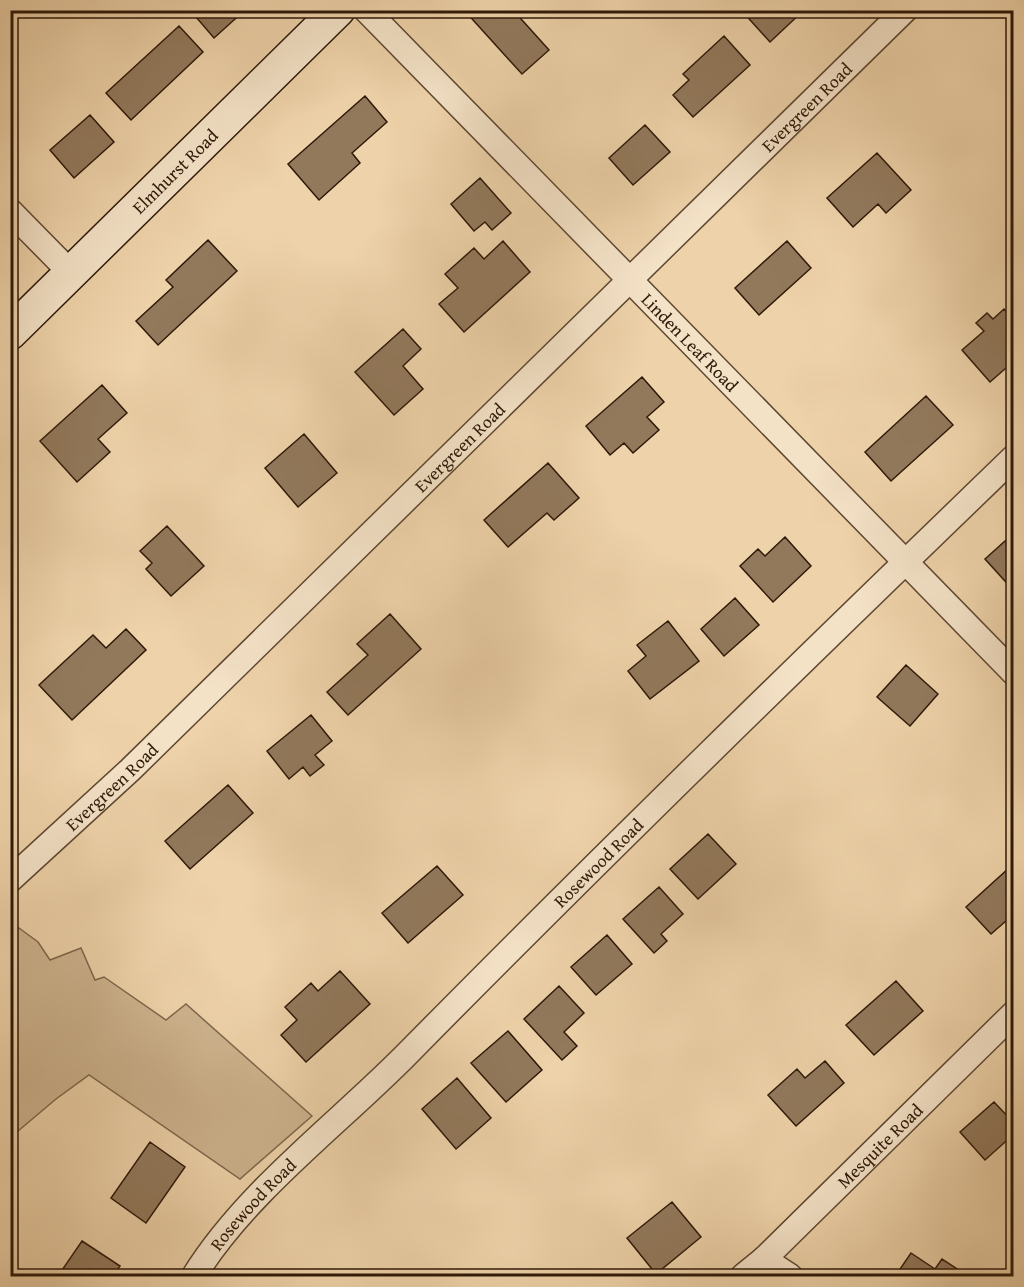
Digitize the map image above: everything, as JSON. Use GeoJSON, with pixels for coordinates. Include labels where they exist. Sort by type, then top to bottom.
{"type":"FeatureCollection","features":[{"type":"Feature","properties":{"kind":"street","name":"Elmhurst Road"},"geometry":{"type":"LineString","coordinates":[[10,333],[338,10]]}},
{"type":"Feature","properties":{"kind":"street","name":"Linden Leaf Road"},"geometry":{"type":"LineString","coordinates":[[366,10],[1014,673]]}},
{"type":"Feature","properties":{"kind":"street","name":"Evergreen Road"},"geometry":{"type":"LineString","coordinates":[[10,880],[139,761],[905,10]]}},
{"type":"Feature","properties":{"kind":"street"},"geometry":{"type":"LineString","coordinates":[[10,211],[71,273]]}},
{"type":"Feature","properties":{"kind":"street","name":"Rosewood Road"},"geometry":{"type":"LineString","coordinates":[[194,1276],[225,1233],[263,1191],[375,1087],[497,962],[1014,457]]}},
{"type":"Feature","properties":{"kind":"street","name":"Mesquite Road"},"geometry":{"type":"LineString","coordinates":[[743,1276],[764,1259],[1011,1021]]}},
{"type":"Feature","properties":{"kind":"street"},"geometry":{"type":"LineString","coordinates":[[764,1259],[790,1276]]}},
{"type":"Feature","properties":{"kind":"shaded area"},"geometry":{"type":"Polygon","coordinates":[[[19,928],[38,942],[50,960],[81,948],[95,980],[104,977],[166,1020],[186,1004],[312,1116],[240,1179],[89,1075],[11,1137],[10,934],[19,928]]]}},
{"type":"Feature","properties":{"kind":"building"},"geometry":{"type":"Polygon","coordinates":[[[190,10],[245,10],[214,38],[190,10]]]}},
{"type":"Feature","properties":{"kind":"building"},"geometry":{"type":"Polygon","coordinates":[[[464,10],[513,10],[549,50],[522,74],[464,10]]]}},
{"type":"Feature","properties":{"kind":"building"},"geometry":{"type":"Polygon","coordinates":[[[741,10],[804,10],[770,42],[741,10]]]}},
{"type":"Feature","properties":{"kind":"building"},"geometry":{"type":"Polygon","coordinates":[[[179,26],[203,52],[131,120],[106,93],[179,26]]]}},
{"type":"Feature","properties":{"kind":"building"},"geometry":{"type":"Polygon","coordinates":[[[724,36],[750,65],[693,117],[673,95],[689,80],[683,74],[724,36]]]}},
{"type":"Feature","properties":{"kind":"building"},"geometry":{"type":"Polygon","coordinates":[[[365,96],[387,122],[352,153],[360,163],[319,200],[288,164],[365,96]]]}},
{"type":"Feature","properties":{"kind":"building"},"geometry":{"type":"Polygon","coordinates":[[[90,115],[114,142],[74,178],[50,150],[90,115]]]}},
{"type":"Feature","properties":{"kind":"building"},"geometry":{"type":"Polygon","coordinates":[[[645,125],[670,152],[633,185],[609,158],[645,125]]]}},
{"type":"Feature","properties":{"kind":"building"},"geometry":{"type":"Polygon","coordinates":[[[877,153],[911,190],[886,213],[878,204],[853,227],[827,198],[877,153]]]}},
{"type":"Feature","properties":{"kind":"building"},"geometry":{"type":"Polygon","coordinates":[[[480,178],[511,213],[492,230],[485,222],[474,231],[451,204],[480,178]]]}},
{"type":"Feature","properties":{"kind":"building"},"geometry":{"type":"Polygon","coordinates":[[[208,240],[237,271],[158,345],[136,321],[173,287],[166,280],[208,240]]]}},
{"type":"Feature","properties":{"kind":"building"},"geometry":{"type":"Polygon","coordinates":[[[503,241],[530,272],[464,332],[439,304],[458,288],[445,274],[474,248],[484,259],[503,241]]]}},
{"type":"Feature","properties":{"kind":"building"},"geometry":{"type":"Polygon","coordinates":[[[787,241],[811,268],[759,315],[735,288],[787,241]]]}},
{"type":"Feature","properties":{"kind":"building"},"geometry":{"type":"Polygon","coordinates":[[[1004,309],[1014,320],[1014,361],[990,382],[962,350],[984,331],[976,323],[987,313],[993,319],[1004,309]]]}},
{"type":"Feature","properties":{"kind":"building"},"geometry":{"type":"Polygon","coordinates":[[[403,329],[421,349],[403,366],[423,389],[394,415],[355,372],[403,329]]]}},
{"type":"Feature","properties":{"kind":"building"},"geometry":{"type":"Polygon","coordinates":[[[642,377],[664,402],[647,417],[659,430],[633,453],[624,443],[610,455],[586,426],[642,377]]]}},
{"type":"Feature","properties":{"kind":"building"},"geometry":{"type":"Polygon","coordinates":[[[102,385],[127,413],[98,439],[110,452],[77,482],[40,441],[102,385]]]}},
{"type":"Feature","properties":{"kind":"building"},"geometry":{"type":"Polygon","coordinates":[[[926,396],[953,425],[891,481],[865,452],[926,396]]]}},
{"type":"Feature","properties":{"kind":"building"},"geometry":{"type":"Polygon","coordinates":[[[304,434],[337,473],[298,507],[265,468],[304,434]]]}},
{"type":"Feature","properties":{"kind":"building"},"geometry":{"type":"Polygon","coordinates":[[[548,463],[579,498],[554,520],[547,513],[508,547],[484,520],[548,463]]]}},
{"type":"Feature","properties":{"kind":"building"},"geometry":{"type":"Polygon","coordinates":[[[167,526],[204,566],[171,596],[146,569],[152,563],[140,551],[167,526]]]}},
{"type":"Feature","properties":{"kind":"building"},"geometry":{"type":"Polygon","coordinates":[[[1014,533],[1014,591],[985,559],[1014,533]]]}},
{"type":"Feature","properties":{"kind":"building"},"geometry":{"type":"Polygon","coordinates":[[[785,537],[811,566],[773,602],[740,566],[758,549],[765,556],[785,537]]]}},
{"type":"Feature","properties":{"kind":"building"},"geometry":{"type":"Polygon","coordinates":[[[735,598],[759,625],[724,656],[701,629],[735,598]]]}},
{"type":"Feature","properties":{"kind":"building"},"geometry":{"type":"Polygon","coordinates":[[[390,614],[421,649],[348,715],[327,692],[368,655],[357,644],[390,614]]]}},
{"type":"Feature","properties":{"kind":"building"},"geometry":{"type":"Polygon","coordinates":[[[668,621],[699,661],[650,699],[628,671],[646,656],[637,645],[668,621]]]}},
{"type":"Feature","properties":{"kind":"building"},"geometry":{"type":"Polygon","coordinates":[[[126,629],[146,650],[72,720],[39,685],[93,635],[106,648],[126,629]]]}},
{"type":"Feature","properties":{"kind":"building"},"geometry":{"type":"Polygon","coordinates":[[[906,665],[938,694],[910,726],[877,697],[906,665]]]}},
{"type":"Feature","properties":{"kind":"building"},"geometry":{"type":"Polygon","coordinates":[[[311,715],[332,741],[315,755],[324,765],[310,776],[303,767],[289,779],[267,751],[311,715]]]}},
{"type":"Feature","properties":{"kind":"building"},"geometry":{"type":"Polygon","coordinates":[[[228,785],[253,813],[190,869],[165,841],[228,785]]]}},
{"type":"Feature","properties":{"kind":"building"},"geometry":{"type":"Polygon","coordinates":[[[708,834],[736,864],[698,899],[670,869],[708,834]]]}},
{"type":"Feature","properties":{"kind":"building"},"geometry":{"type":"Polygon","coordinates":[[[437,866],[463,895],[408,943],[382,913],[437,866]]]}},
{"type":"Feature","properties":{"kind":"building"},"geometry":{"type":"Polygon","coordinates":[[[1009,868],[1014,872],[1014,914],[991,934],[966,907],[1009,868]]]}},
{"type":"Feature","properties":{"kind":"building"},"geometry":{"type":"Polygon","coordinates":[[[659,887],[683,914],[661,934],[667,941],[654,953],[623,919],[659,887]]]}},
{"type":"Feature","properties":{"kind":"building"},"geometry":{"type":"Polygon","coordinates":[[[607,935],[632,964],[596,995],[571,967],[607,935]]]}},
{"type":"Feature","properties":{"kind":"building"},"geometry":{"type":"Polygon","coordinates":[[[340,971],[370,1004],[306,1062],[281,1035],[297,1020],[285,1007],[311,983],[318,991],[340,971]]]}},
{"type":"Feature","properties":{"kind":"building"},"geometry":{"type":"Polygon","coordinates":[[[896,981],[923,1011],[874,1055],[846,1025],[896,981]]]}},
{"type":"Feature","properties":{"kind":"building"},"geometry":{"type":"Polygon","coordinates":[[[559,986],[584,1013],[564,1032],[577,1046],[562,1060],[524,1019],[559,986]]]}},
{"type":"Feature","properties":{"kind":"building"},"geometry":{"type":"Polygon","coordinates":[[[508,1031],[542,1070],[506,1102],[471,1063],[508,1031]]]}},
{"type":"Feature","properties":{"kind":"building"},"geometry":{"type":"Polygon","coordinates":[[[825,1061],[844,1083],[796,1126],[768,1095],[797,1069],[805,1078],[825,1061]]]}},
{"type":"Feature","properties":{"kind":"building"},"geometry":{"type":"Polygon","coordinates":[[[457,1078],[491,1118],[456,1149],[422,1109],[457,1078]]]}},
{"type":"Feature","properties":{"kind":"building"},"geometry":{"type":"Polygon","coordinates":[[[994,1102],[1014,1123],[1014,1134],[985,1160],[960,1132],[994,1102]]]}},
{"type":"Feature","properties":{"kind":"building"},"geometry":{"type":"Polygon","coordinates":[[[150,1142],[185,1167],[146,1223],[111,1198],[150,1142]]]}},
{"type":"Feature","properties":{"kind":"building"},"geometry":{"type":"Polygon","coordinates":[[[672,1202],[701,1237],[656,1274],[627,1238],[672,1202]]]}},
{"type":"Feature","properties":{"kind":"building"},"geometry":{"type":"Polygon","coordinates":[[[82,1241],[120,1266],[113,1276],[58,1276],[82,1241]]]}},
{"type":"Feature","properties":{"kind":"building"},"geometry":{"type":"Polygon","coordinates":[[[911,1253],[935,1269],[942,1259],[968,1276],[896,1275],[911,1253]]]}}]}
